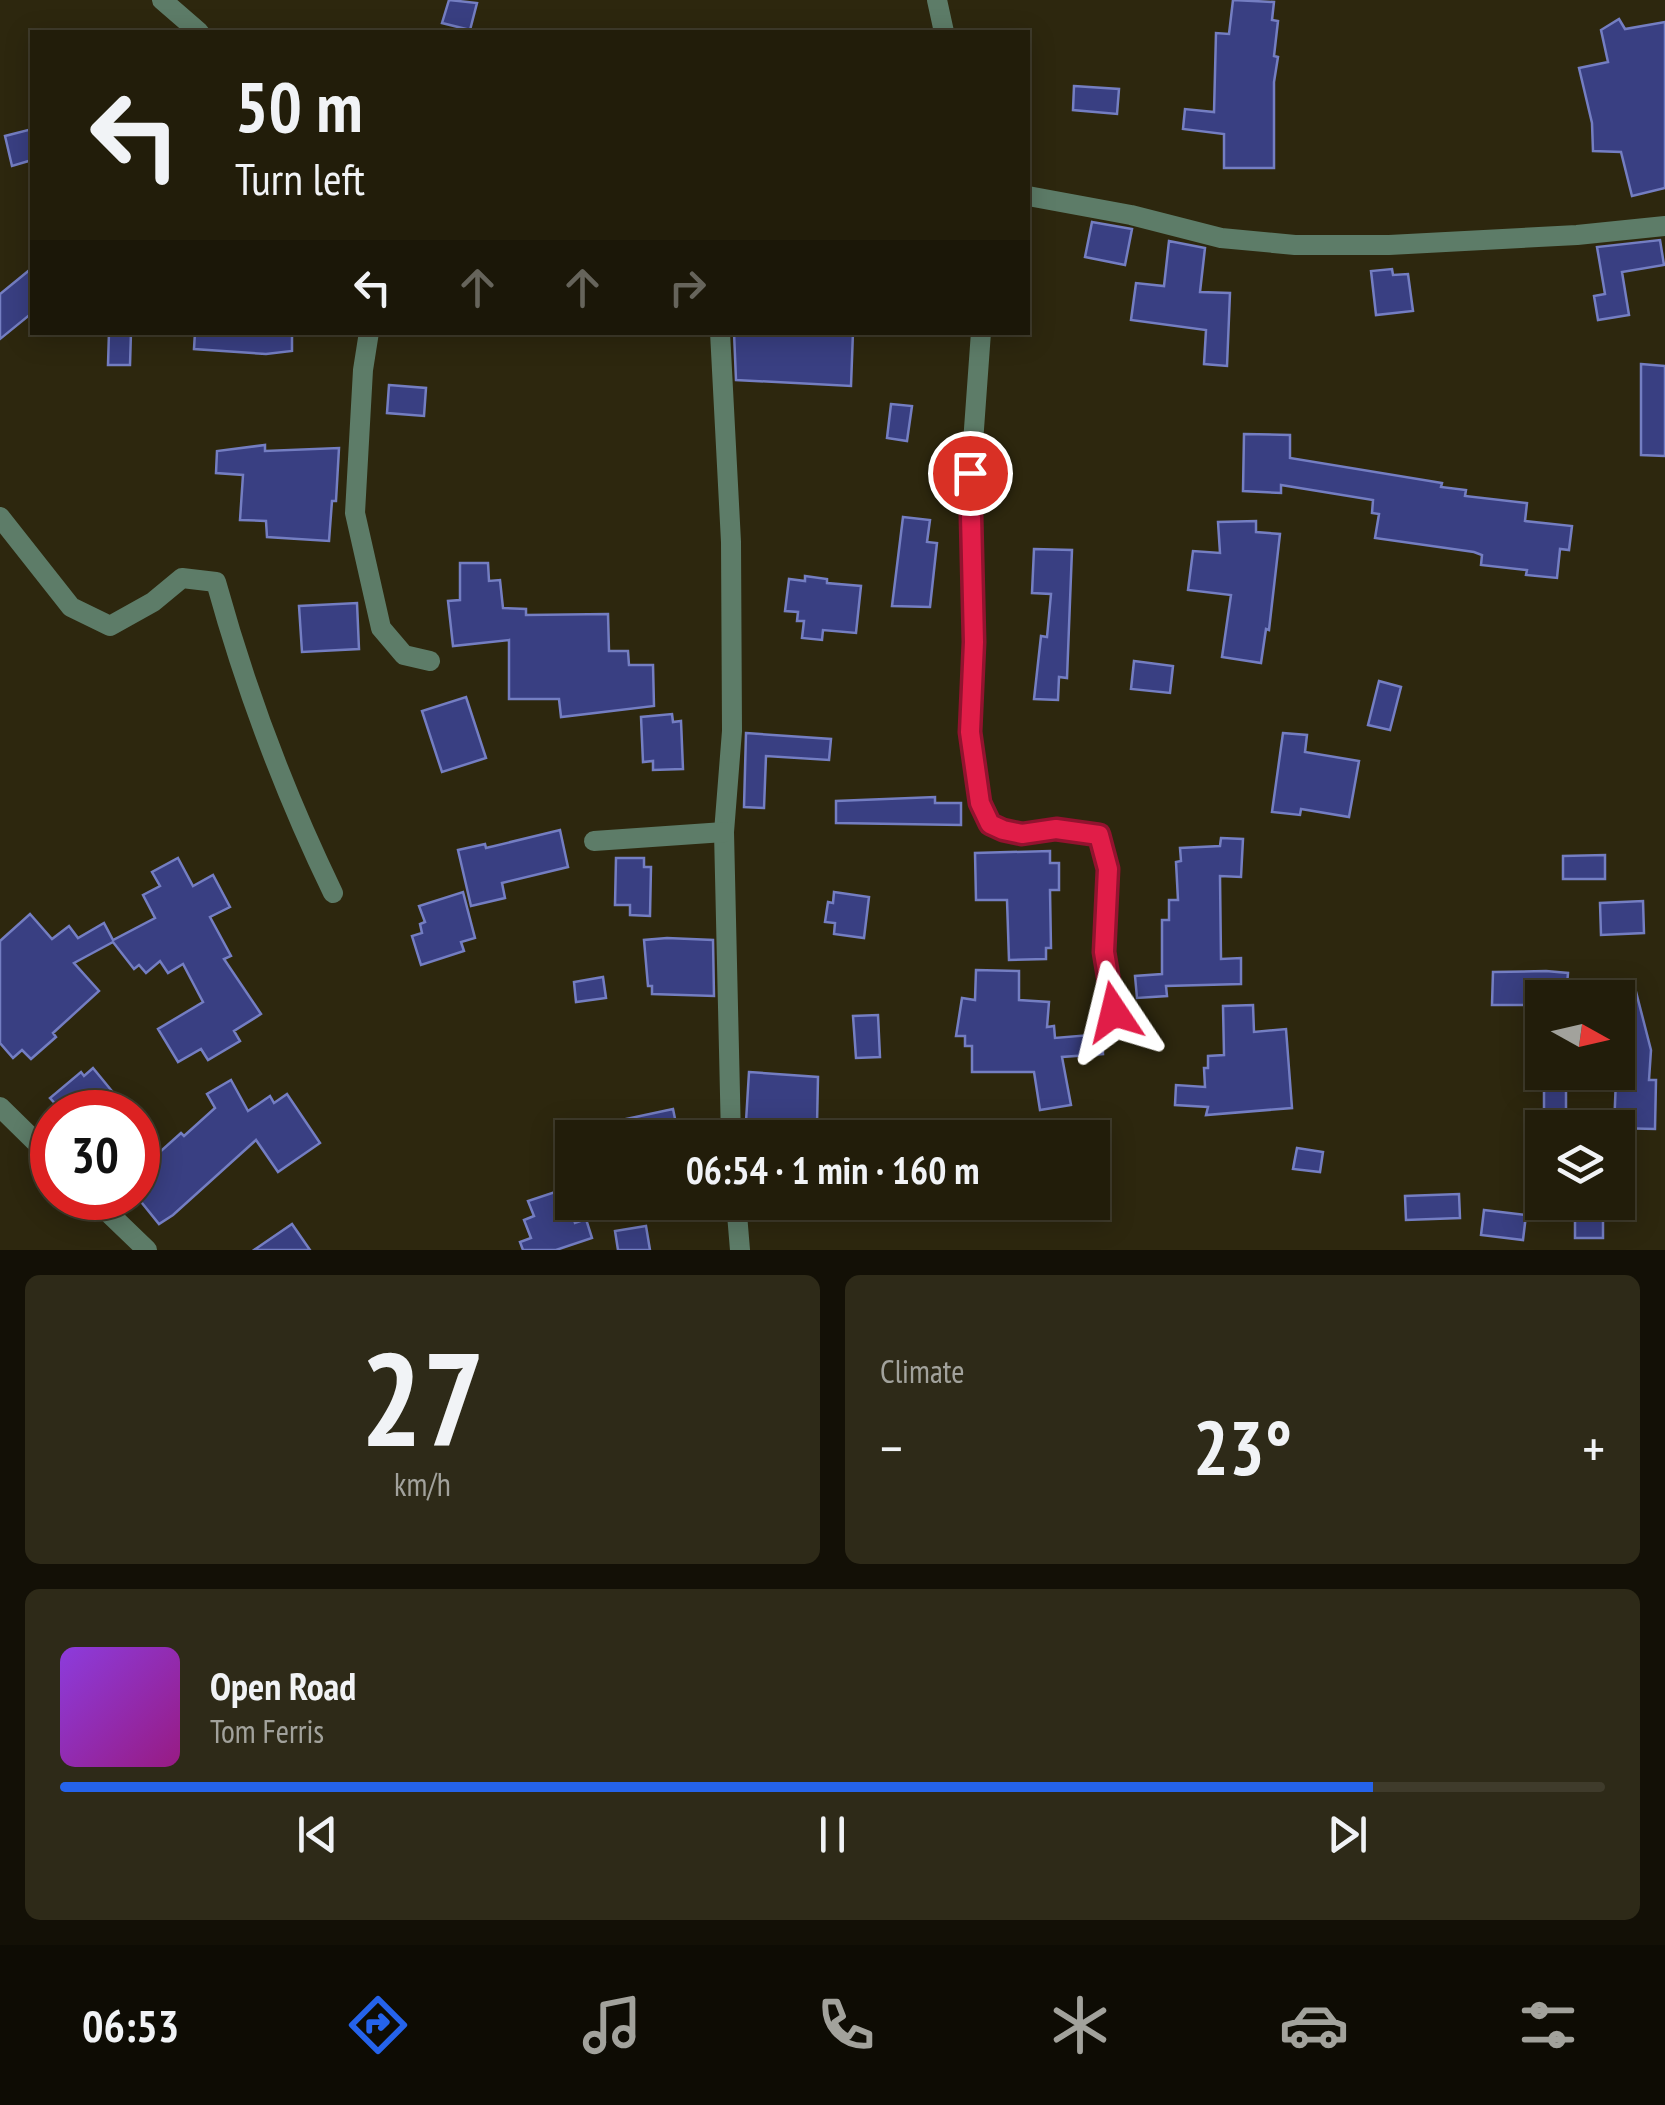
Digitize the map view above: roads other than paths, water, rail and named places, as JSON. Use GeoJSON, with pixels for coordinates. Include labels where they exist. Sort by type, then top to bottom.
{"type":"FeatureCollection","features":[{"type":"Feature","properties":{"kind":"street"},"geometry":{"type":"LineString","coordinates":[[162,0],[197,30]]}},
{"type":"Feature","properties":{"kind":"street"},"geometry":{"type":"LineString","coordinates":[[937,0],[944,30]]}},
{"type":"Feature","properties":{"kind":"street"},"geometry":{"type":"LineString","coordinates":[[1030,196],[1130,215],[1221,238],[1295,245],[1389,245],[1578,235],[1665,226]]}},
{"type":"Feature","properties":{"kind":"street"},"geometry":{"type":"LineString","coordinates":[[369,335],[363,370],[355,513],[380,628],[404,654],[430,661]]}},
{"type":"Feature","properties":{"kind":"street"},"geometry":{"type":"LineString","coordinates":[[720,335],[731,542],[732,731],[724,832],[731,1120]]}},
{"type":"Feature","properties":{"kind":"street"},"geometry":{"type":"LineString","coordinates":[[981,335],[968,498],[974,642],[970,732],[980,803],[990,824],[1003,830],[1022,834],[1056,829],[1099,835],[1108,869],[1104,952],[1114,1012]]}},
{"type":"Feature","properties":{"kind":"street"},"geometry":{"type":"LineString","coordinates":[[0,517],[71,607],[110,626],[153,602],[182,578],[216,582],[230,632],[283,776],[333,893]]}},
{"type":"Feature","properties":{"kind":"street"},"geometry":{"type":"LineString","coordinates":[[594,841],[724,832]]}},
{"type":"Feature","properties":{"kind":"street"},"geometry":{"type":"LineString","coordinates":[[0,1107],[30,1136]]}},
{"type":"Feature","properties":{"kind":"street"},"geometry":{"type":"LineString","coordinates":[[116,1220],[147,1250]]}},
{"type":"Feature","properties":{"kind":"street"},"geometry":{"type":"LineString","coordinates":[[738,1220],[740,1250]]}}]}
